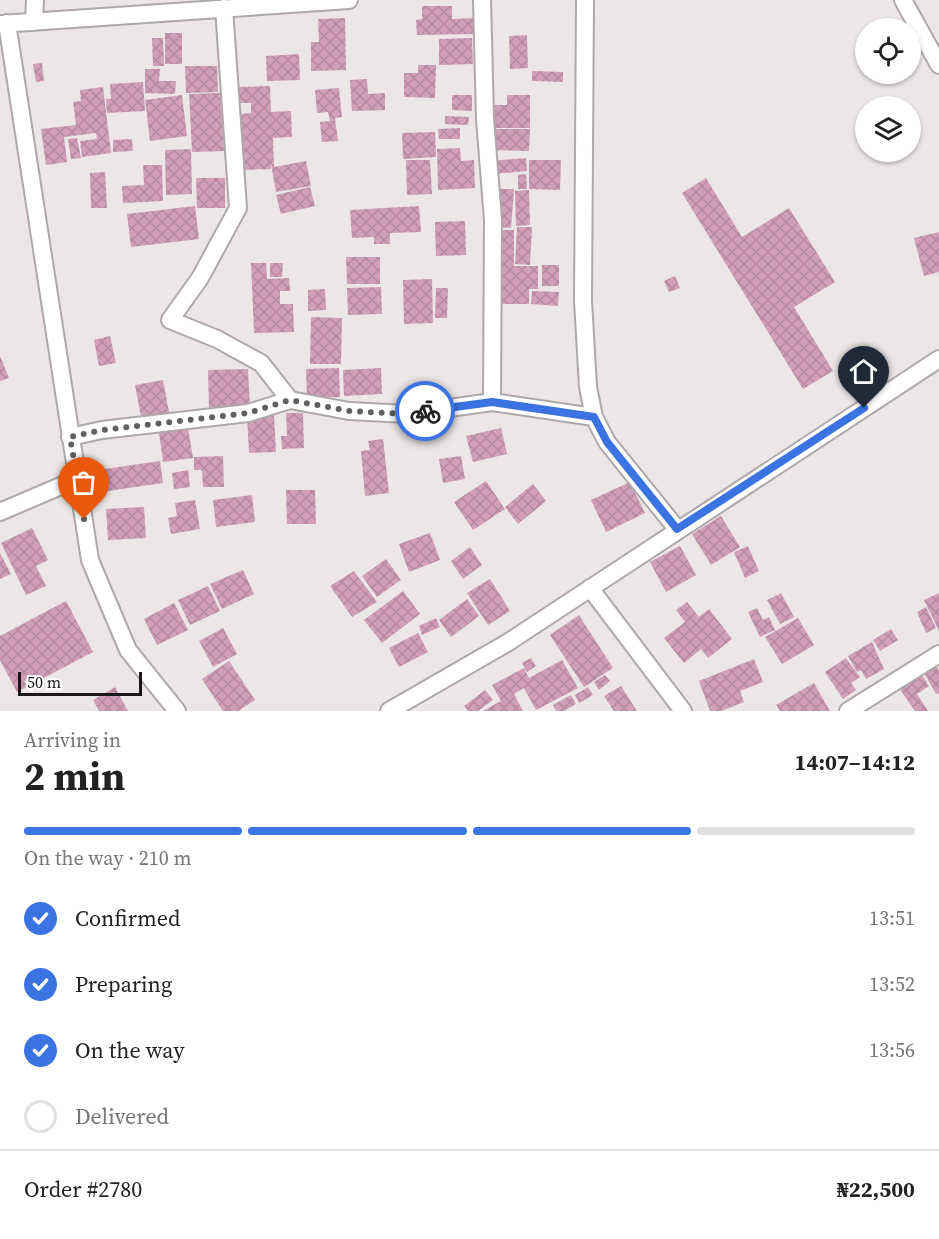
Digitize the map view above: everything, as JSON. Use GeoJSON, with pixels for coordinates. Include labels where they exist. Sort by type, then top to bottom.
{"type":"FeatureCollection","features":[{"type":"Feature","properties":{"kind":"street"},"geometry":{"type":"LineString","coordinates":[[34,0],[34,22]]}},
{"type":"Feature","properties":{"kind":"street"},"geometry":{"type":"LineString","coordinates":[[177,711],[128,650],[90,560],[4,24],[349,0]]}},
{"type":"Feature","properties":{"kind":"street"},"geometry":{"type":"LineString","coordinates":[[482,0],[485,119],[494,220],[492,402]]}},
{"type":"Feature","properties":{"kind":"street"},"geometry":{"type":"LineString","coordinates":[[585,0],[583,300],[588,387],[594,417],[607,442],[677,529]]}},
{"type":"Feature","properties":{"kind":"street"},"geometry":{"type":"LineString","coordinates":[[903,0],[939,65]]}},
{"type":"Feature","properties":{"kind":"street"},"geometry":{"type":"LineString","coordinates":[[224,8],[238,208],[200,278],[170,320],[217,339],[261,363],[290,400]]}},
{"type":"Feature","properties":{"kind":"street"},"geometry":{"type":"LineString","coordinates":[[389,711],[507,643],[677,529],[939,359]]}},
{"type":"Feature","properties":{"kind":"street"},"geometry":{"type":"LineString","coordinates":[[70,437],[102,430],[248,413],[290,400],[349,411],[407,414],[492,402],[594,417]]}},
{"type":"Feature","properties":{"kind":"street"},"geometry":{"type":"LineString","coordinates":[[0,512],[77,479]]}},
{"type":"Feature","properties":{"kind":"street"},"geometry":{"type":"LineString","coordinates":[[590,588],[683,711]]}},
{"type":"Feature","properties":{"kind":"street"},"geometry":{"type":"LineString","coordinates":[[848,711],[939,654]]}},
{"type":"Feature","properties":{"kind":"building"},"geometry":{"type":"Polygon","coordinates":[[[422,6],[452,6],[452,19],[475,18],[476,34],[417,35],[416,20],[422,19],[422,6]]]}},
{"type":"Feature","properties":{"kind":"building"},"geometry":{"type":"Polygon","coordinates":[[[345,18],[346,70],[311,71],[311,42],[319,42],[318,19],[345,18]]]}},
{"type":"Feature","properties":{"kind":"building"},"geometry":{"type":"Polygon","coordinates":[[[165,33],[182,33],[182,64],[165,64],[165,33]]]}},
{"type":"Feature","properties":{"kind":"building"},"geometry":{"type":"Polygon","coordinates":[[[527,35],[528,68],[510,69],[509,36],[527,35]]]}},
{"type":"Feature","properties":{"kind":"building"},"geometry":{"type":"Polygon","coordinates":[[[152,38],[163,38],[164,66],[153,66],[152,38]]]}},
{"type":"Feature","properties":{"kind":"building"},"geometry":{"type":"Polygon","coordinates":[[[472,38],[473,64],[439,65],[439,39],[472,38]]]}},
{"type":"Feature","properties":{"kind":"building"},"geometry":{"type":"Polygon","coordinates":[[[299,54],[300,80],[267,81],[266,56],[299,54]]]}},
{"type":"Feature","properties":{"kind":"building"},"geometry":{"type":"Polygon","coordinates":[[[42,63],[44,81],[36,82],[33,64],[42,63]]]}},
{"type":"Feature","properties":{"kind":"building"},"geometry":{"type":"Polygon","coordinates":[[[418,65],[436,65],[435,98],[404,97],[404,73],[418,73],[418,65]]]}},
{"type":"Feature","properties":{"kind":"building"},"geometry":{"type":"Polygon","coordinates":[[[185,66],[217,66],[218,92],[186,93],[185,66]]]}},
{"type":"Feature","properties":{"kind":"building"},"geometry":{"type":"Polygon","coordinates":[[[145,69],[160,69],[159,81],[176,81],[175,94],[145,93],[145,69]]]}},
{"type":"Feature","properties":{"kind":"building"},"geometry":{"type":"Polygon","coordinates":[[[532,71],[563,72],[563,82],[532,81],[532,71]]]}},
{"type":"Feature","properties":{"kind":"building"},"geometry":{"type":"Polygon","coordinates":[[[367,79],[368,94],[385,93],[385,110],[352,111],[350,80],[367,79]]]}},
{"type":"Feature","properties":{"kind":"building"},"geometry":{"type":"Polygon","coordinates":[[[143,82],[145,111],[107,113],[106,99],[111,99],[110,84],[143,82]]]}},
{"type":"Feature","properties":{"kind":"building"},"geometry":{"type":"Polygon","coordinates":[[[270,86],[271,112],[291,111],[292,137],[273,138],[274,167],[306,161],[311,186],[276,192],[271,164],[271,169],[242,170],[240,114],[251,113],[251,103],[237,103],[237,87],[270,86]]]}},
{"type":"Feature","properties":{"kind":"building"},"geometry":{"type":"Polygon","coordinates":[[[103,87],[111,153],[82,157],[80,141],[97,139],[96,133],[64,137],[67,162],[46,165],[41,129],[76,125],[73,102],[81,101],[80,90],[103,87]]]}},
{"type":"Feature","properties":{"kind":"building"},"geometry":{"type":"Polygon","coordinates":[[[339,88],[342,117],[335,118],[338,141],[322,142],[320,122],[330,121],[328,112],[317,113],[315,90],[339,88]]]}},
{"type":"Feature","properties":{"kind":"building"},"geometry":{"type":"Polygon","coordinates":[[[220,93],[224,151],[192,152],[189,94],[220,93]]]}},
{"type":"Feature","properties":{"kind":"building"},"geometry":{"type":"Polygon","coordinates":[[[182,95],[187,136],[150,141],[145,100],[182,95]]]}},
{"type":"Feature","properties":{"kind":"building"},"geometry":{"type":"Polygon","coordinates":[[[452,95],[472,95],[472,111],[452,110],[452,95]]]}},
{"type":"Feature","properties":{"kind":"building"},"geometry":{"type":"Polygon","coordinates":[[[507,95],[530,95],[530,128],[490,128],[491,105],[507,105],[507,95]]]}},
{"type":"Feature","properties":{"kind":"building"},"geometry":{"type":"Polygon","coordinates":[[[445,116],[469,117],[468,125],[445,124],[445,116]]]}},
{"type":"Feature","properties":{"kind":"building"},"geometry":{"type":"Polygon","coordinates":[[[460,128],[460,139],[439,139],[438,129],[460,128]]]}},
{"type":"Feature","properties":{"kind":"building"},"geometry":{"type":"Polygon","coordinates":[[[491,129],[530,129],[529,151],[491,150],[491,129]]]}},
{"type":"Feature","properties":{"kind":"building"},"geometry":{"type":"Polygon","coordinates":[[[435,132],[436,157],[403,159],[402,133],[435,132]]]}},
{"type":"Feature","properties":{"kind":"building"},"geometry":{"type":"Polygon","coordinates":[[[77,138],[81,158],[71,159],[68,139],[77,138]]]}},
{"type":"Feature","properties":{"kind":"building"},"geometry":{"type":"Polygon","coordinates":[[[132,139],[133,151],[113,152],[113,140],[132,139]]]}},
{"type":"Feature","properties":{"kind":"building"},"geometry":{"type":"Polygon","coordinates":[[[460,148],[461,161],[474,160],[475,188],[438,190],[437,149],[460,148]]]}},
{"type":"Feature","properties":{"kind":"building"},"geometry":{"type":"Polygon","coordinates":[[[191,149],[192,194],[166,195],[165,150],[191,149]]]}},
{"type":"Feature","properties":{"kind":"building"},"geometry":{"type":"Polygon","coordinates":[[[526,158],[527,171],[493,174],[491,161],[526,158]]]}},
{"type":"Feature","properties":{"kind":"building"},"geometry":{"type":"Polygon","coordinates":[[[406,160],[430,160],[432,194],[407,195],[406,160]]]}},
{"type":"Feature","properties":{"kind":"building"},"geometry":{"type":"Polygon","coordinates":[[[529,160],[561,160],[560,190],[529,189],[529,160]]]}},
{"type":"Feature","properties":{"kind":"building"},"geometry":{"type":"Polygon","coordinates":[[[143,165],[162,165],[163,201],[123,203],[122,186],[144,185],[143,165]]]}},
{"type":"Feature","properties":{"kind":"building"},"geometry":{"type":"Polygon","coordinates":[[[105,172],[107,208],[91,208],[90,173],[105,172]]]}},
{"type":"Feature","properties":{"kind":"building"},"geometry":{"type":"Polygon","coordinates":[[[526,174],[527,189],[518,189],[518,175],[526,174]]]}},
{"type":"Feature","properties":{"kind":"building"},"geometry":{"type":"Polygon","coordinates":[[[196,178],[225,178],[225,208],[197,208],[196,178]]]}},
{"type":"Feature","properties":{"kind":"building"},"geometry":{"type":"Polygon","coordinates":[[[706,178],[742,237],[789,208],[835,282],[794,307],[833,371],[803,389],[682,193],[706,178]]]}},
{"type":"Feature","properties":{"kind":"building"},"geometry":{"type":"Polygon","coordinates":[[[310,187],[315,206],[281,214],[276,195],[310,187]]]}},
{"type":"Feature","properties":{"kind":"building"},"geometry":{"type":"Polygon","coordinates":[[[499,189],[514,189],[511,228],[498,227],[499,189]]]}},
{"type":"Feature","properties":{"kind":"building"},"geometry":{"type":"Polygon","coordinates":[[[529,190],[530,225],[516,226],[515,191],[529,190]]]}},
{"type":"Feature","properties":{"kind":"building"},"geometry":{"type":"Polygon","coordinates":[[[195,206],[199,239],[131,247],[127,214],[195,206]]]}},
{"type":"Feature","properties":{"kind":"building"},"geometry":{"type":"Polygon","coordinates":[[[419,206],[421,232],[390,233],[390,244],[374,244],[374,237],[352,238],[350,210],[419,206]]]}},
{"type":"Feature","properties":{"kind":"building"},"geometry":{"type":"Polygon","coordinates":[[[465,221],[466,255],[436,256],[435,222],[465,221]]]}},
{"type":"Feature","properties":{"kind":"building"},"geometry":{"type":"Polygon","coordinates":[[[517,227],[532,227],[530,265],[515,264],[517,227]]]}},
{"type":"Feature","properties":{"kind":"building"},"geometry":{"type":"Polygon","coordinates":[[[500,230],[514,230],[514,266],[538,266],[538,289],[529,289],[529,304],[499,304],[500,230]]]}},
{"type":"Feature","properties":{"kind":"building"},"geometry":{"type":"Polygon","coordinates":[[[939,232],[939,272],[924,276],[914,238],[939,232]]]}},
{"type":"Feature","properties":{"kind":"building"},"geometry":{"type":"Polygon","coordinates":[[[346,257],[380,257],[380,284],[347,284],[346,257]]]}},
{"type":"Feature","properties":{"kind":"building"},"geometry":{"type":"Polygon","coordinates":[[[251,263],[266,263],[267,279],[289,278],[290,291],[280,291],[280,304],[293,304],[294,332],[254,333],[251,263]]]}},
{"type":"Feature","properties":{"kind":"building"},"geometry":{"type":"Polygon","coordinates":[[[270,263],[283,263],[282,277],[270,277],[270,263]]]}},
{"type":"Feature","properties":{"kind":"building"},"geometry":{"type":"Polygon","coordinates":[[[542,265],[559,265],[559,286],[542,286],[542,265]]]}},
{"type":"Feature","properties":{"kind":"building"},"geometry":{"type":"Polygon","coordinates":[[[675,276],[680,288],[669,292],[664,281],[675,276]]]}},
{"type":"Feature","properties":{"kind":"building"},"geometry":{"type":"Polygon","coordinates":[[[432,279],[433,323],[404,324],[403,280],[432,279]]]}},
{"type":"Feature","properties":{"kind":"building"},"geometry":{"type":"Polygon","coordinates":[[[381,287],[382,314],[348,315],[347,288],[381,287]]]}},
{"type":"Feature","properties":{"kind":"building"},"geometry":{"type":"Polygon","coordinates":[[[436,288],[448,288],[447,318],[435,318],[436,288]]]}},
{"type":"Feature","properties":{"kind":"building"},"geometry":{"type":"Polygon","coordinates":[[[325,289],[326,310],[308,311],[308,290],[325,289]]]}},
{"type":"Feature","properties":{"kind":"building"},"geometry":{"type":"Polygon","coordinates":[[[532,291],[559,292],[558,306],[531,304],[532,291]]]}},
{"type":"Feature","properties":{"kind":"building"},"geometry":{"type":"Polygon","coordinates":[[[311,317],[342,318],[341,364],[310,364],[311,317]]]}},
{"type":"Feature","properties":{"kind":"building"},"geometry":{"type":"Polygon","coordinates":[[[110,336],[116,363],[99,366],[94,340],[110,336]]]}},
{"type":"Feature","properties":{"kind":"building"},"geometry":{"type":"Polygon","coordinates":[[[0,356],[9,378],[0,381],[0,356]]]}},
{"type":"Feature","properties":{"kind":"building"},"geometry":{"type":"Polygon","coordinates":[[[339,368],[340,397],[307,398],[306,369],[339,368]]]}},
{"type":"Feature","properties":{"kind":"building"},"geometry":{"type":"Polygon","coordinates":[[[381,368],[382,394],[344,396],[343,370],[381,368]]]}},
{"type":"Feature","properties":{"kind":"building"},"geometry":{"type":"Polygon","coordinates":[[[248,369],[250,409],[209,410],[208,370],[248,369]]]}},
{"type":"Feature","properties":{"kind":"building"},"geometry":{"type":"Polygon","coordinates":[[[163,380],[170,417],[142,422],[135,385],[163,380]]]}},
{"type":"Feature","properties":{"kind":"building"},"geometry":{"type":"Polygon","coordinates":[[[286,413],[303,413],[304,448],[282,449],[281,436],[287,436],[286,413]]]}},
{"type":"Feature","properties":{"kind":"building"},"geometry":{"type":"Polygon","coordinates":[[[274,415],[276,452],[249,453],[247,416],[274,415]]]}},
{"type":"Feature","properties":{"kind":"building"},"geometry":{"type":"Polygon","coordinates":[[[188,428],[193,458],[163,462],[159,432],[188,428]]]}},
{"type":"Feature","properties":{"kind":"building"},"geometry":{"type":"Polygon","coordinates":[[[501,428],[507,454],[473,462],[466,436],[501,428]]]}},
{"type":"Feature","properties":{"kind":"building"},"geometry":{"type":"Polygon","coordinates":[[[383,439],[389,493],[365,496],[361,451],[370,450],[368,441],[383,439]]]}},
{"type":"Feature","properties":{"kind":"building"},"geometry":{"type":"Polygon","coordinates":[[[223,456],[224,487],[203,487],[202,470],[194,470],[194,457],[223,456]]]}},
{"type":"Feature","properties":{"kind":"building"},"geometry":{"type":"Polygon","coordinates":[[[461,456],[465,479],[443,483],[439,459],[461,456]]]}},
{"type":"Feature","properties":{"kind":"building"},"geometry":{"type":"Polygon","coordinates":[[[160,461],[163,483],[101,492],[98,470],[160,461]]]}},
{"type":"Feature","properties":{"kind":"building"},"geometry":{"type":"Polygon","coordinates":[[[188,470],[190,487],[174,489],[172,473],[188,470]]]}},
{"type":"Feature","properties":{"kind":"building"},"geometry":{"type":"Polygon","coordinates":[[[486,481],[505,509],[473,530],[454,502],[486,481]]]}},
{"type":"Feature","properties":{"kind":"building"},"geometry":{"type":"Polygon","coordinates":[[[630,482],[645,513],[606,532],[591,500],[630,482]]]}},
{"type":"Feature","properties":{"kind":"building"},"geometry":{"type":"Polygon","coordinates":[[[533,484],[546,501],[518,524],[505,507],[533,484]]]}},
{"type":"Feature","properties":{"kind":"building"},"geometry":{"type":"Polygon","coordinates":[[[286,490],[315,490],[316,524],[287,524],[286,490]]]}},
{"type":"Feature","properties":{"kind":"building"},"geometry":{"type":"Polygon","coordinates":[[[252,495],[255,522],[216,527],[213,500],[252,495]]]}},
{"type":"Feature","properties":{"kind":"building"},"geometry":{"type":"Polygon","coordinates":[[[195,500],[200,529],[171,534],[168,518],[177,516],[175,503],[195,500]]]}},
{"type":"Feature","properties":{"kind":"building"},"geometry":{"type":"Polygon","coordinates":[[[144,507],[146,538],[108,540],[106,509],[144,507]]]}},
{"type":"Feature","properties":{"kind":"building"},"geometry":{"type":"Polygon","coordinates":[[[721,516],[740,547],[711,565],[692,534],[721,516]]]}},
{"type":"Feature","properties":{"kind":"building"},"geometry":{"type":"Polygon","coordinates":[[[32,528],[48,560],[36,566],[46,586],[26,595],[1,543],[32,528]]]}},
{"type":"Feature","properties":{"kind":"building"},"geometry":{"type":"Polygon","coordinates":[[[430,533],[440,560],[409,572],[399,544],[430,533]]]}},
{"type":"Feature","properties":{"kind":"building"},"geometry":{"type":"Polygon","coordinates":[[[680,546],[696,575],[666,592],[650,562],[680,546]]]}},
{"type":"Feature","properties":{"kind":"building"},"geometry":{"type":"Polygon","coordinates":[[[748,546],[759,571],[745,578],[734,552],[748,546]]]}},
{"type":"Feature","properties":{"kind":"building"},"geometry":{"type":"Polygon","coordinates":[[[470,547],[482,565],[463,579],[451,561],[470,547]]]}},
{"type":"Feature","properties":{"kind":"building"},"geometry":{"type":"Polygon","coordinates":[[[0,553],[11,574],[0,579],[0,553]]]}},
{"type":"Feature","properties":{"kind":"building"},"geometry":{"type":"Polygon","coordinates":[[[386,559],[401,580],[377,597],[362,576],[386,559]]]}},
{"type":"Feature","properties":{"kind":"building"},"geometry":{"type":"Polygon","coordinates":[[[243,570],[254,594],[222,609],[210,584],[243,570]]]}},
{"type":"Feature","properties":{"kind":"building"},"geometry":{"type":"Polygon","coordinates":[[[354,571],[377,602],[352,617],[330,586],[354,571]]]}},
{"type":"Feature","properties":{"kind":"building"},"geometry":{"type":"Polygon","coordinates":[[[490,579],[510,611],[488,625],[467,593],[490,579]]]}},
{"type":"Feature","properties":{"kind":"building"},"geometry":{"type":"Polygon","coordinates":[[[208,586],[220,611],[190,625],[178,600],[208,586]]]}},
{"type":"Feature","properties":{"kind":"building"},"geometry":{"type":"Polygon","coordinates":[[[403,591],[420,614],[382,643],[364,620],[403,591]]]}},
{"type":"Feature","properties":{"kind":"building"},"geometry":{"type":"Polygon","coordinates":[[[781,593],[794,617],[780,624],[767,600],[781,593]]]}},
{"type":"Feature","properties":{"kind":"building"},"geometry":{"type":"Polygon","coordinates":[[[939,593],[939,631],[924,600],[939,593]]]}},
{"type":"Feature","properties":{"kind":"building"},"geometry":{"type":"Polygon","coordinates":[[[467,599],[479,616],[451,637],[439,620],[467,599]]]}},
{"type":"Feature","properties":{"kind":"building"},"geometry":{"type":"Polygon","coordinates":[[[66,601],[93,652],[17,692],[0,660],[0,636],[66,601]]]}},
{"type":"Feature","properties":{"kind":"building"},"geometry":{"type":"Polygon","coordinates":[[[687,602],[699,617],[709,609],[732,639],[708,658],[701,649],[684,663],[664,638],[685,622],[676,610],[687,602]]]}},
{"type":"Feature","properties":{"kind":"building"},"geometry":{"type":"Polygon","coordinates":[[[174,603],[188,630],[157,645],[144,619],[174,603]]]}},
{"type":"Feature","properties":{"kind":"building"},"geometry":{"type":"Polygon","coordinates":[[[926,607],[936,628],[926,633],[917,612],[926,607]]]}},
{"type":"Feature","properties":{"kind":"building"},"geometry":{"type":"Polygon","coordinates":[[[757,608],[763,620],[769,617],[775,630],[760,637],[748,612],[757,608]]]}},
{"type":"Feature","properties":{"kind":"building"},"geometry":{"type":"Polygon","coordinates":[[[579,615],[613,668],[584,687],[550,635],[579,615]]]}},
{"type":"Feature","properties":{"kind":"building"},"geometry":{"type":"Polygon","coordinates":[[[436,618],[440,627],[422,635],[419,626],[436,618]]]}},
{"type":"Feature","properties":{"kind":"building"},"geometry":{"type":"Polygon","coordinates":[[[798,618],[814,645],[782,664],[765,637],[798,618]]]}},
{"type":"Feature","properties":{"kind":"building"},"geometry":{"type":"Polygon","coordinates":[[[223,628],[237,654],[213,667],[199,641],[223,628]]]}},
{"type":"Feature","properties":{"kind":"building"},"geometry":{"type":"Polygon","coordinates":[[[891,629],[898,640],[880,651],[873,640],[891,629]]]}},
{"type":"Feature","properties":{"kind":"building"},"geometry":{"type":"Polygon","coordinates":[[[418,633],[428,652],[399,667],[389,648],[418,633]]]}},
{"type":"Feature","properties":{"kind":"building"},"geometry":{"type":"Polygon","coordinates":[[[872,642],[884,669],[866,679],[861,670],[857,672],[848,656],[872,642]]]}},
{"type":"Feature","properties":{"kind":"building"},"geometry":{"type":"Polygon","coordinates":[[[531,658],[536,666],[527,672],[522,663],[531,658]]]}},
{"type":"Feature","properties":{"kind":"building"},"geometry":{"type":"Polygon","coordinates":[[[846,658],[860,677],[851,683],[856,690],[843,699],[825,672],[846,658]]]}},
{"type":"Feature","properties":{"kind":"building"},"geometry":{"type":"Polygon","coordinates":[[[754,659],[763,682],[740,691],[744,702],[721,711],[710,711],[699,681],[754,659]]]}},
{"type":"Feature","properties":{"kind":"building"},"geometry":{"type":"Polygon","coordinates":[[[562,660],[578,688],[536,710],[524,688],[514,694],[523,711],[483,711],[501,701],[492,685],[524,668],[529,678],[562,660]]]}},
{"type":"Feature","properties":{"kind":"building"},"geometry":{"type":"Polygon","coordinates":[[[229,661],[255,700],[238,711],[223,711],[202,679],[229,661]]]}},
{"type":"Feature","properties":{"kind":"building"},"geometry":{"type":"Polygon","coordinates":[[[935,664],[939,671],[939,693],[936,694],[923,671],[935,664]]]}},
{"type":"Feature","properties":{"kind":"building"},"geometry":{"type":"Polygon","coordinates":[[[918,669],[929,686],[917,694],[928,711],[915,711],[896,684],[918,669]]]}},
{"type":"Feature","properties":{"kind":"building"},"geometry":{"type":"Polygon","coordinates":[[[605,675],[610,681],[599,690],[594,682],[605,675]]]}},
{"type":"Feature","properties":{"kind":"building"},"geometry":{"type":"Polygon","coordinates":[[[814,683],[830,711],[780,711],[776,705],[814,683]]]}},
{"type":"Feature","properties":{"kind":"building"},"geometry":{"type":"Polygon","coordinates":[[[621,686],[637,711],[614,711],[604,696],[621,686]]]}},
{"type":"Feature","properties":{"kind":"building"},"geometry":{"type":"Polygon","coordinates":[[[115,687],[128,711],[99,711],[93,700],[115,687]]]}},
{"type":"Feature","properties":{"kind":"building"},"geometry":{"type":"Polygon","coordinates":[[[588,687],[593,695],[579,703],[575,695],[588,687]]]}},
{"type":"Feature","properties":{"kind":"building"},"geometry":{"type":"Polygon","coordinates":[[[485,690],[493,700],[478,711],[468,711],[464,706],[485,690]]]}},
{"type":"Feature","properties":{"kind":"building"},"geometry":{"type":"Polygon","coordinates":[[[571,695],[576,704],[564,711],[556,711],[553,705],[571,695]]]}},
{"type":"Feature","properties":{"kind":"way so far"},"geometry":{"type":"LineString","coordinates":[[84,519],[70,437],[102,430],[248,413],[290,400],[349,411],[407,414],[425,411]]}},
{"type":"Feature","properties":{"kind":"route"},"geometry":{"type":"LineString","coordinates":[[425,411],[492,402],[594,417],[607,442],[677,529],[864,408]]}}]}
